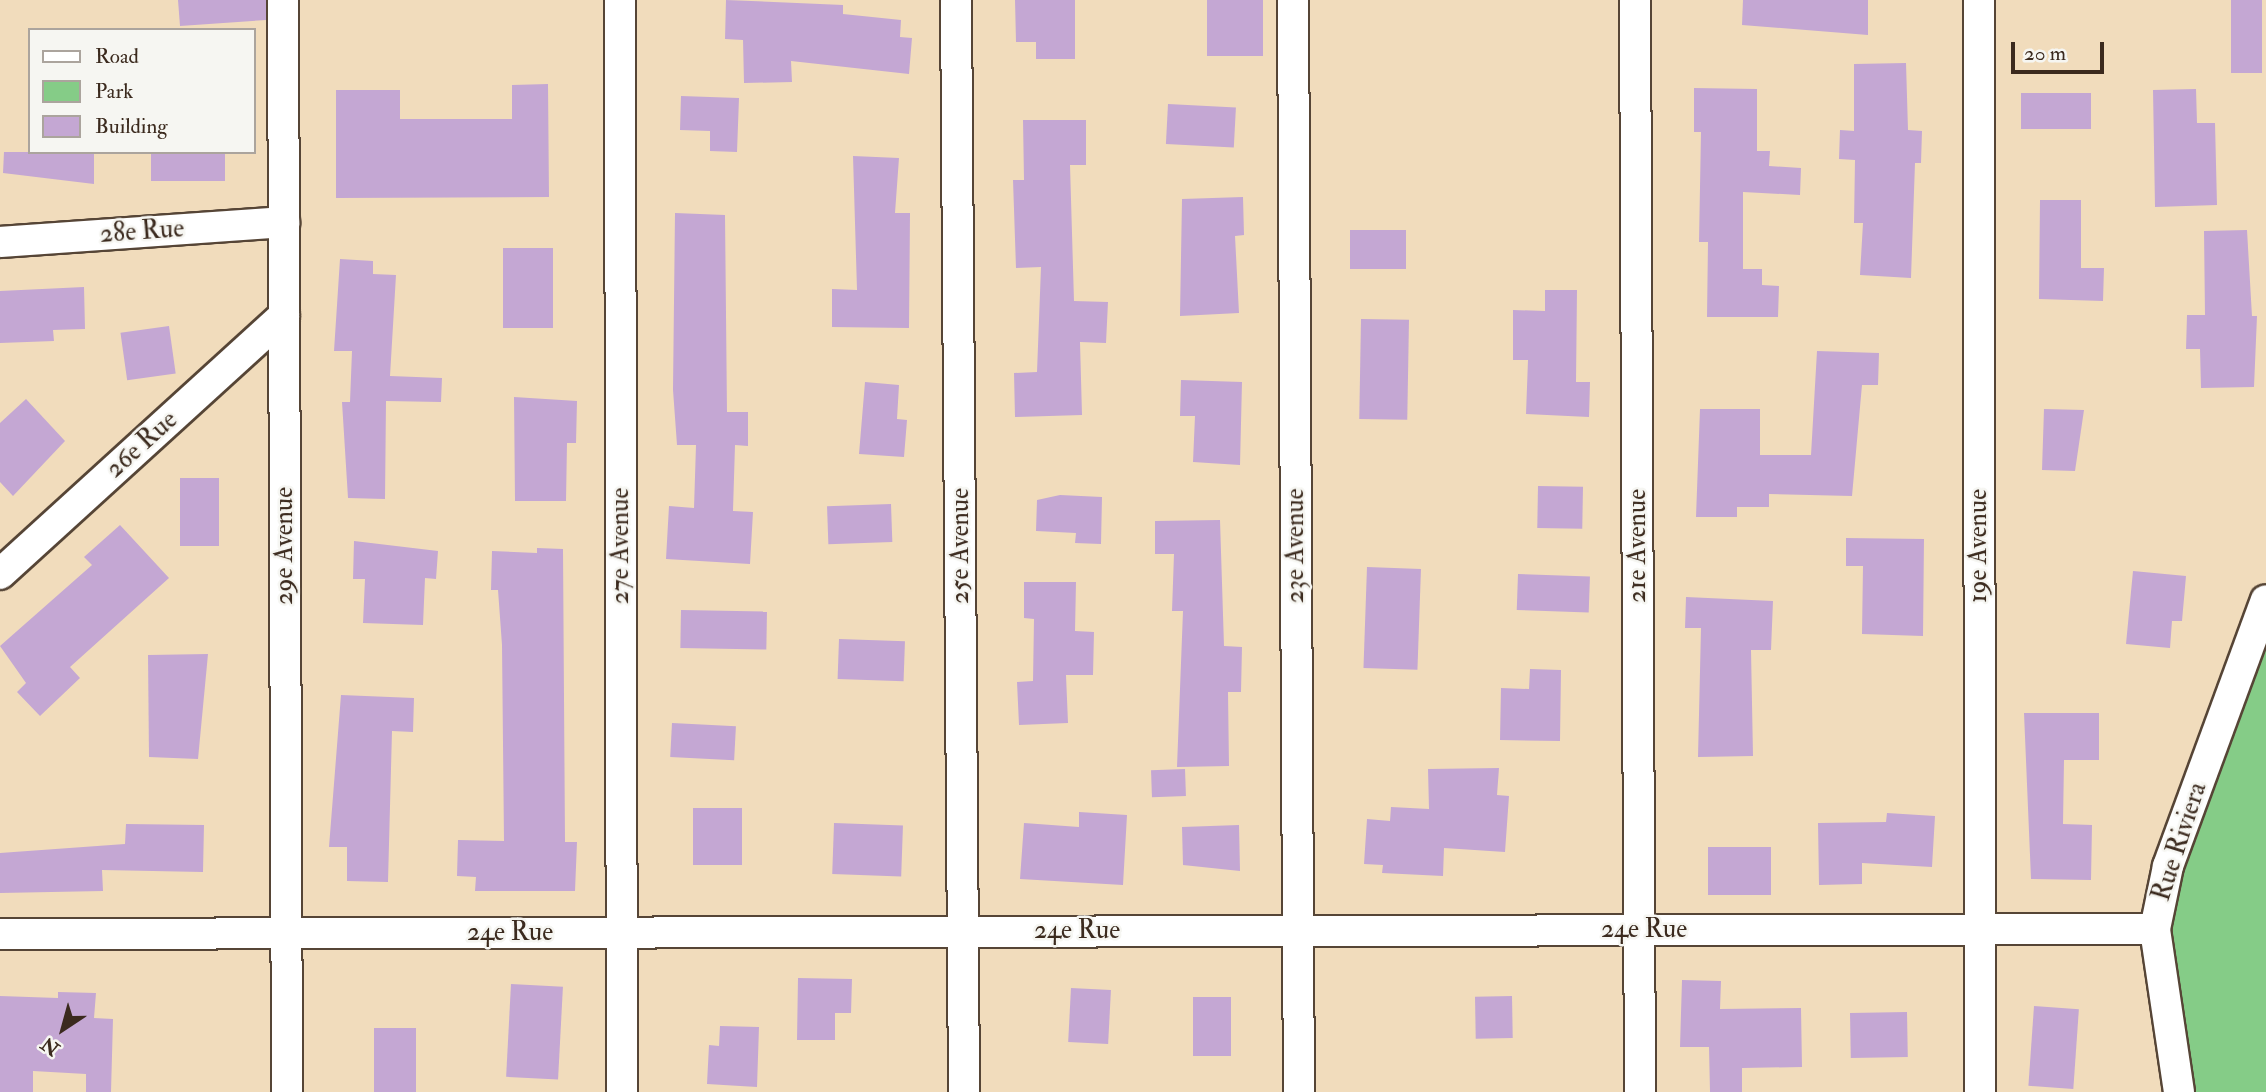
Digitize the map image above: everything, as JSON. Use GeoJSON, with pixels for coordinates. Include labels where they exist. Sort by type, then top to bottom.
{"type":"FeatureCollection","features":[{"type":"Feature","properties":{"kind":"street","name":"29e Avenue"},"geometry":{"type":"LineString","coordinates":[[284,0],[287,1092]]}},
{"type":"Feature","properties":{"kind":"street","name":"27e Avenue"},"geometry":{"type":"LineString","coordinates":[[620,0],[622,1092]]}},
{"type":"Feature","properties":{"kind":"street","name":"25e Avenue"},"geometry":{"type":"LineString","coordinates":[[956,0],[964,1092]]}},
{"type":"Feature","properties":{"kind":"street","name":"23e Avenue"},"geometry":{"type":"LineString","coordinates":[[1293,0],[1299,1092]]}},
{"type":"Feature","properties":{"kind":"street","name":"21e Avenue"},"geometry":{"type":"LineString","coordinates":[[1635,0],[1640,1092]]}},
{"type":"Feature","properties":{"kind":"street","name":"19e Avenue"},"geometry":{"type":"LineString","coordinates":[[1979,0],[1980,1092]]}},
{"type":"Feature","properties":{"kind":"street","name":"28e Rue"},"geometry":{"type":"LineString","coordinates":[[0,242],[284,222]]}},
{"type":"Feature","properties":{"kind":"street","name":"26e Rue"},"geometry":{"type":"LineString","coordinates":[[0,574],[284,316]]}},
{"type":"Feature","properties":{"kind":"street","name":"Rue Riviera"},"geometry":{"type":"LineString","coordinates":[[2179,1092],[2155,929],[2168,866],[2266,600]]}},
{"type":"Feature","properties":{"kind":"street","name":"24e Rue"},"geometry":{"type":"LineString","coordinates":[[0,934],[2155,929]]}},
{"type":"Feature","properties":{"kind":"green space"},"geometry":{"type":"Polygon","coordinates":[[[2266,603],[2266,1092],[2181,1092],[2156,922],[2266,603]]]}},
{"type":"Feature","properties":{"kind":"building"},"geometry":{"type":"Polygon","coordinates":[[[178,0],[266,0],[266,20],[180,26],[178,0]]]}},
{"type":"Feature","properties":{"kind":"building"},"geometry":{"type":"Polygon","coordinates":[[[726,0],[843,5],[843,14],[901,20],[900,37],[912,38],[909,74],[791,61],[792,82],[744,83],[743,40],[725,39],[726,0]]]}},
{"type":"Feature","properties":{"kind":"building"},"geometry":{"type":"Polygon","coordinates":[[[1015,0],[1075,0],[1075,59],[1036,59],[1036,42],[1016,42],[1015,0]]]}},
{"type":"Feature","properties":{"kind":"building"},"geometry":{"type":"Polygon","coordinates":[[[1207,0],[1263,0],[1263,56],[1207,56],[1207,0]]]}},
{"type":"Feature","properties":{"kind":"building"},"geometry":{"type":"Polygon","coordinates":[[[1743,0],[1868,0],[1868,35],[1742,25],[1743,0]]]}},
{"type":"Feature","properties":{"kind":"building"},"geometry":{"type":"Polygon","coordinates":[[[2231,0],[2262,0],[2262,73],[2231,73],[2231,0]]]}},
{"type":"Feature","properties":{"kind":"building"},"geometry":{"type":"Polygon","coordinates":[[[1906,63],[1908,130],[1922,131],[1921,163],[1915,163],[1911,278],[1860,275],[1863,223],[1854,223],[1855,160],[1839,159],[1840,130],[1854,131],[1854,64],[1906,63]]]}},
{"type":"Feature","properties":{"kind":"building"},"geometry":{"type":"Polygon","coordinates":[[[548,84],[549,197],[336,198],[336,90],[400,90],[400,119],[512,119],[512,85],[548,84]]]}},
{"type":"Feature","properties":{"kind":"building"},"geometry":{"type":"Polygon","coordinates":[[[1694,88],[1757,89],[1757,151],[1770,151],[1769,166],[1801,168],[1800,195],[1743,192],[1743,269],[1762,269],[1762,285],[1779,286],[1778,317],[1707,317],[1708,242],[1699,242],[1701,132],[1694,132],[1694,88]]]}},
{"type":"Feature","properties":{"kind":"building"},"geometry":{"type":"Polygon","coordinates":[[[2196,89],[2197,123],[2215,123],[2217,205],[2155,207],[2153,90],[2196,89]]]}},
{"type":"Feature","properties":{"kind":"building"},"geometry":{"type":"Polygon","coordinates":[[[2021,93],[2091,93],[2091,129],[2021,129],[2021,93]]]}},
{"type":"Feature","properties":{"kind":"building"},"geometry":{"type":"Polygon","coordinates":[[[681,96],[739,98],[737,152],[710,151],[710,131],[680,130],[681,96]]]}},
{"type":"Feature","properties":{"kind":"building"},"geometry":{"type":"Polygon","coordinates":[[[1168,104],[1236,108],[1234,148],[1166,144],[1168,104]]]}},
{"type":"Feature","properties":{"kind":"building"},"geometry":{"type":"Polygon","coordinates":[[[1023,120],[1086,120],[1086,165],[1070,165],[1074,301],[1108,302],[1106,343],[1080,342],[1082,415],[1015,417],[1014,373],[1037,372],[1041,267],[1016,268],[1013,180],[1024,180],[1023,120]]]}},
{"type":"Feature","properties":{"kind":"building"},"geometry":{"type":"Polygon","coordinates":[[[4,152],[94,154],[94,184],[3,173],[4,152]]]}},
{"type":"Feature","properties":{"kind":"building"},"geometry":{"type":"Polygon","coordinates":[[[151,154],[225,154],[225,181],[151,181],[151,154]]]}},
{"type":"Feature","properties":{"kind":"building"},"geometry":{"type":"Polygon","coordinates":[[[853,156],[899,158],[895,213],[910,213],[909,328],[832,327],[832,289],[857,290],[853,156]]]}},
{"type":"Feature","properties":{"kind":"building"},"geometry":{"type":"Polygon","coordinates":[[[1243,197],[1244,235],[1235,236],[1239,313],[1180,316],[1182,199],[1243,197]]]}},
{"type":"Feature","properties":{"kind":"building"},"geometry":{"type":"Polygon","coordinates":[[[2040,200],[2081,200],[2081,268],[2104,268],[2103,301],[2039,299],[2040,200]]]}},
{"type":"Feature","properties":{"kind":"building"},"geometry":{"type":"Polygon","coordinates":[[[675,213],[725,215],[727,412],[748,412],[748,446],[735,445],[733,511],[753,512],[750,564],[666,559],[669,506],[694,508],[696,445],[677,445],[673,390],[675,213]]]}},
{"type":"Feature","properties":{"kind":"building"},"geometry":{"type":"Polygon","coordinates":[[[1350,230],[1406,230],[1406,269],[1350,269],[1350,230]]]}},
{"type":"Feature","properties":{"kind":"building"},"geometry":{"type":"Polygon","coordinates":[[[2247,230],[2252,316],[2257,316],[2254,387],[2201,388],[2200,349],[2186,349],[2187,315],[2205,315],[2204,231],[2247,230]]]}},
{"type":"Feature","properties":{"kind":"building"},"geometry":{"type":"Polygon","coordinates":[[[503,248],[553,248],[553,328],[503,328],[503,248]]]}},
{"type":"Feature","properties":{"kind":"building"},"geometry":{"type":"Polygon","coordinates":[[[340,259],[373,261],[373,274],[396,275],[390,376],[442,378],[441,402],[386,401],[385,499],[348,498],[342,402],[350,402],[352,351],[334,351],[340,259]]]}},
{"type":"Feature","properties":{"kind":"building"},"geometry":{"type":"Polygon","coordinates":[[[84,287],[85,329],[53,330],[54,341],[0,343],[0,291],[84,287]]]}},
{"type":"Feature","properties":{"kind":"building"},"geometry":{"type":"Polygon","coordinates":[[[1545,290],[1577,290],[1576,382],[1590,382],[1589,417],[1526,414],[1528,360],[1513,360],[1513,310],[1545,311],[1545,290]]]}},
{"type":"Feature","properties":{"kind":"building"},"geometry":{"type":"Polygon","coordinates":[[[1361,319],[1409,320],[1407,420],[1359,419],[1361,319]]]}},
{"type":"Feature","properties":{"kind":"building"},"geometry":{"type":"Polygon","coordinates":[[[169,326],[176,374],[127,380],[120,333],[169,326]]]}},
{"type":"Feature","properties":{"kind":"building"},"geometry":{"type":"Polygon","coordinates":[[[1817,351],[1879,353],[1878,385],[1862,385],[1852,496],[1769,494],[1769,507],[1737,507],[1737,517],[1696,517],[1700,409],[1760,409],[1760,455],[1811,455],[1817,351]]]}},
{"type":"Feature","properties":{"kind":"building"},"geometry":{"type":"Polygon","coordinates":[[[1181,380],[1242,382],[1240,465],[1193,462],[1195,416],[1180,416],[1181,380]]]}},
{"type":"Feature","properties":{"kind":"building"},"geometry":{"type":"Polygon","coordinates":[[[865,382],[899,385],[897,419],[907,420],[904,457],[859,454],[865,382]]]}},
{"type":"Feature","properties":{"kind":"building"},"geometry":{"type":"Polygon","coordinates":[[[514,397],[577,401],[576,443],[567,443],[566,501],[515,501],[514,397]]]}},
{"type":"Feature","properties":{"kind":"building"},"geometry":{"type":"Polygon","coordinates":[[[26,399],[65,441],[13,496],[0,482],[0,423],[26,399]]]}},
{"type":"Feature","properties":{"kind":"building"},"geometry":{"type":"Polygon","coordinates":[[[2044,409],[2084,410],[2075,471],[2042,470],[2044,409]]]}},
{"type":"Feature","properties":{"kind":"building"},"geometry":{"type":"Polygon","coordinates":[[[180,478],[219,478],[219,546],[180,546],[180,478]]]}},
{"type":"Feature","properties":{"kind":"building"},"geometry":{"type":"Polygon","coordinates":[[[1538,486],[1583,487],[1582,529],[1537,528],[1538,486]]]}},
{"type":"Feature","properties":{"kind":"building"},"geometry":{"type":"Polygon","coordinates":[[[1060,495],[1102,497],[1101,544],[1075,543],[1076,533],[1036,531],[1037,500],[1060,495]]]}},
{"type":"Feature","properties":{"kind":"building"},"geometry":{"type":"Polygon","coordinates":[[[891,504],[892,542],[828,544],[827,506],[891,504]]]}},
{"type":"Feature","properties":{"kind":"building"},"geometry":{"type":"Polygon","coordinates":[[[1220,520],[1224,646],[1242,647],[1241,692],[1228,692],[1229,766],[1177,767],[1183,611],[1172,611],[1174,554],[1155,554],[1155,521],[1220,520]]]}},
{"type":"Feature","properties":{"kind":"building"},"geometry":{"type":"Polygon","coordinates":[[[120,525],[169,578],[70,667],[80,678],[40,716],[17,692],[26,683],[0,646],[92,565],[84,557],[120,525]]]}},
{"type":"Feature","properties":{"kind":"building"},"geometry":{"type":"Polygon","coordinates":[[[1846,538],[1924,539],[1923,636],[1862,634],[1863,566],[1846,566],[1846,538]]]}},
{"type":"Feature","properties":{"kind":"building"},"geometry":{"type":"Polygon","coordinates":[[[354,541],[438,551],[436,579],[425,578],[423,625],[363,623],[365,579],[353,579],[354,541]]]}},
{"type":"Feature","properties":{"kind":"building"},"geometry":{"type":"Polygon","coordinates":[[[537,548],[563,549],[565,842],[577,842],[575,891],[475,891],[476,877],[457,876],[458,840],[504,841],[502,645],[498,590],[491,590],[492,551],[537,553],[537,548]]]}},
{"type":"Feature","properties":{"kind":"building"},"geometry":{"type":"Polygon","coordinates":[[[1367,567],[1421,569],[1417,670],[1363,668],[1367,567]]]}},
{"type":"Feature","properties":{"kind":"building"},"geometry":{"type":"Polygon","coordinates":[[[2133,571],[2186,576],[2182,621],[2172,621],[2170,648],[2126,644],[2133,571]]]}},
{"type":"Feature","properties":{"kind":"building"},"geometry":{"type":"Polygon","coordinates":[[[1518,574],[1590,577],[1589,612],[1517,610],[1518,574]]]}},
{"type":"Feature","properties":{"kind":"building"},"geometry":{"type":"Polygon","coordinates":[[[1024,582],[1076,582],[1075,631],[1094,632],[1093,675],[1066,675],[1068,723],[1019,725],[1017,682],[1033,681],[1034,619],[1024,618],[1024,582]]]}},
{"type":"Feature","properties":{"kind":"building"},"geometry":{"type":"Polygon","coordinates":[[[1686,597],[1773,601],[1771,650],[1751,650],[1753,756],[1698,757],[1701,628],[1685,628],[1686,597]]]}},
{"type":"Feature","properties":{"kind":"building"},"geometry":{"type":"Polygon","coordinates":[[[681,610],[767,612],[766,649],[680,648],[681,610]]]}},
{"type":"Feature","properties":{"kind":"building"},"geometry":{"type":"Polygon","coordinates":[[[839,639],[905,641],[904,681],[838,679],[839,639]]]}},
{"type":"Feature","properties":{"kind":"building"},"geometry":{"type":"Polygon","coordinates":[[[208,654],[198,759],[149,757],[148,655],[208,654]]]}},
{"type":"Feature","properties":{"kind":"building"},"geometry":{"type":"Polygon","coordinates":[[[1530,669],[1561,670],[1560,741],[1500,740],[1501,688],[1529,689],[1530,669]]]}},
{"type":"Feature","properties":{"kind":"building"},"geometry":{"type":"Polygon","coordinates":[[[341,695],[414,698],[413,732],[392,731],[388,882],[347,881],[347,847],[329,847],[341,695]]]}},
{"type":"Feature","properties":{"kind":"building"},"geometry":{"type":"Polygon","coordinates":[[[2024,713],[2099,713],[2099,760],[2064,760],[2063,824],[2092,825],[2091,880],[2031,879],[2024,713]]]}},
{"type":"Feature","properties":{"kind":"building"},"geometry":{"type":"Polygon","coordinates":[[[672,723],[736,726],[734,760],[670,757],[672,723]]]}},
{"type":"Feature","properties":{"kind":"building"},"geometry":{"type":"Polygon","coordinates":[[[1499,768],[1497,795],[1509,796],[1505,852],[1444,848],[1443,876],[1382,873],[1383,865],[1364,864],[1367,819],[1390,821],[1391,807],[1429,809],[1428,769],[1499,768]]]}},
{"type":"Feature","properties":{"kind":"building"},"geometry":{"type":"Polygon","coordinates":[[[1185,769],[1186,796],[1152,797],[1151,770],[1185,769]]]}},
{"type":"Feature","properties":{"kind":"building"},"geometry":{"type":"Polygon","coordinates":[[[693,808],[742,808],[742,865],[693,865],[693,808]]]}},
{"type":"Feature","properties":{"kind":"building"},"geometry":{"type":"Polygon","coordinates":[[[1079,812],[1127,815],[1123,885],[1020,879],[1024,823],[1079,827],[1079,812]]]}},
{"type":"Feature","properties":{"kind":"building"},"geometry":{"type":"Polygon","coordinates":[[[1887,813],[1935,816],[1932,867],[1862,863],[1862,884],[1819,885],[1818,823],[1886,822],[1887,813]]]}},
{"type":"Feature","properties":{"kind":"building"},"geometry":{"type":"Polygon","coordinates":[[[834,823],[903,825],[901,876],[832,874],[834,823]]]}},
{"type":"Feature","properties":{"kind":"building"},"geometry":{"type":"Polygon","coordinates":[[[126,824],[204,825],[203,872],[102,870],[103,891],[0,893],[0,853],[125,844],[126,824]]]}},
{"type":"Feature","properties":{"kind":"building"},"geometry":{"type":"Polygon","coordinates":[[[1239,825],[1240,871],[1183,865],[1182,827],[1239,825]]]}},
{"type":"Feature","properties":{"kind":"building"},"geometry":{"type":"Polygon","coordinates":[[[1708,847],[1771,847],[1771,895],[1708,895],[1708,847]]]}},
{"type":"Feature","properties":{"kind":"building"},"geometry":{"type":"Polygon","coordinates":[[[798,978],[852,979],[851,1013],[835,1013],[835,1040],[797,1040],[798,978]]]}},
{"type":"Feature","properties":{"kind":"building"},"geometry":{"type":"Polygon","coordinates":[[[1682,980],[1721,981],[1720,1009],[1801,1008],[1802,1067],[1742,1068],[1742,1092],[1710,1092],[1709,1047],[1680,1047],[1682,980]]]}},
{"type":"Feature","properties":{"kind":"building"},"geometry":{"type":"Polygon","coordinates":[[[511,984],[563,987],[558,1080],[506,1077],[511,984]]]}},
{"type":"Feature","properties":{"kind":"building"},"geometry":{"type":"Polygon","coordinates":[[[1071,988],[1111,990],[1108,1044],[1068,1042],[1071,988]]]}},
{"type":"Feature","properties":{"kind":"building"},"geometry":{"type":"Polygon","coordinates":[[[58,992],[96,993],[94,1018],[113,1019],[111,1092],[86,1092],[86,1074],[33,1071],[33,1092],[0,1092],[0,996],[58,998],[58,992]]]}},
{"type":"Feature","properties":{"kind":"building"},"geometry":{"type":"Polygon","coordinates":[[[1512,996],[1513,1038],[1476,1039],[1475,997],[1512,996]]]}},
{"type":"Feature","properties":{"kind":"building"},"geometry":{"type":"Polygon","coordinates":[[[1193,997],[1231,997],[1231,1056],[1193,1056],[1193,997]]]}},
{"type":"Feature","properties":{"kind":"building"},"geometry":{"type":"Polygon","coordinates":[[[2034,1006],[2079,1009],[2073,1089],[2028,1086],[2034,1006]]]}},
{"type":"Feature","properties":{"kind":"building"},"geometry":{"type":"Polygon","coordinates":[[[1907,1012],[1908,1057],[1851,1058],[1850,1013],[1907,1012]]]}},
{"type":"Feature","properties":{"kind":"building"},"geometry":{"type":"Polygon","coordinates":[[[720,1026],[759,1027],[757,1087],[707,1084],[709,1045],[719,1046],[720,1026]]]}},
{"type":"Feature","properties":{"kind":"building"},"geometry":{"type":"Polygon","coordinates":[[[374,1028],[416,1028],[416,1092],[374,1092],[374,1028]]]}}]}
